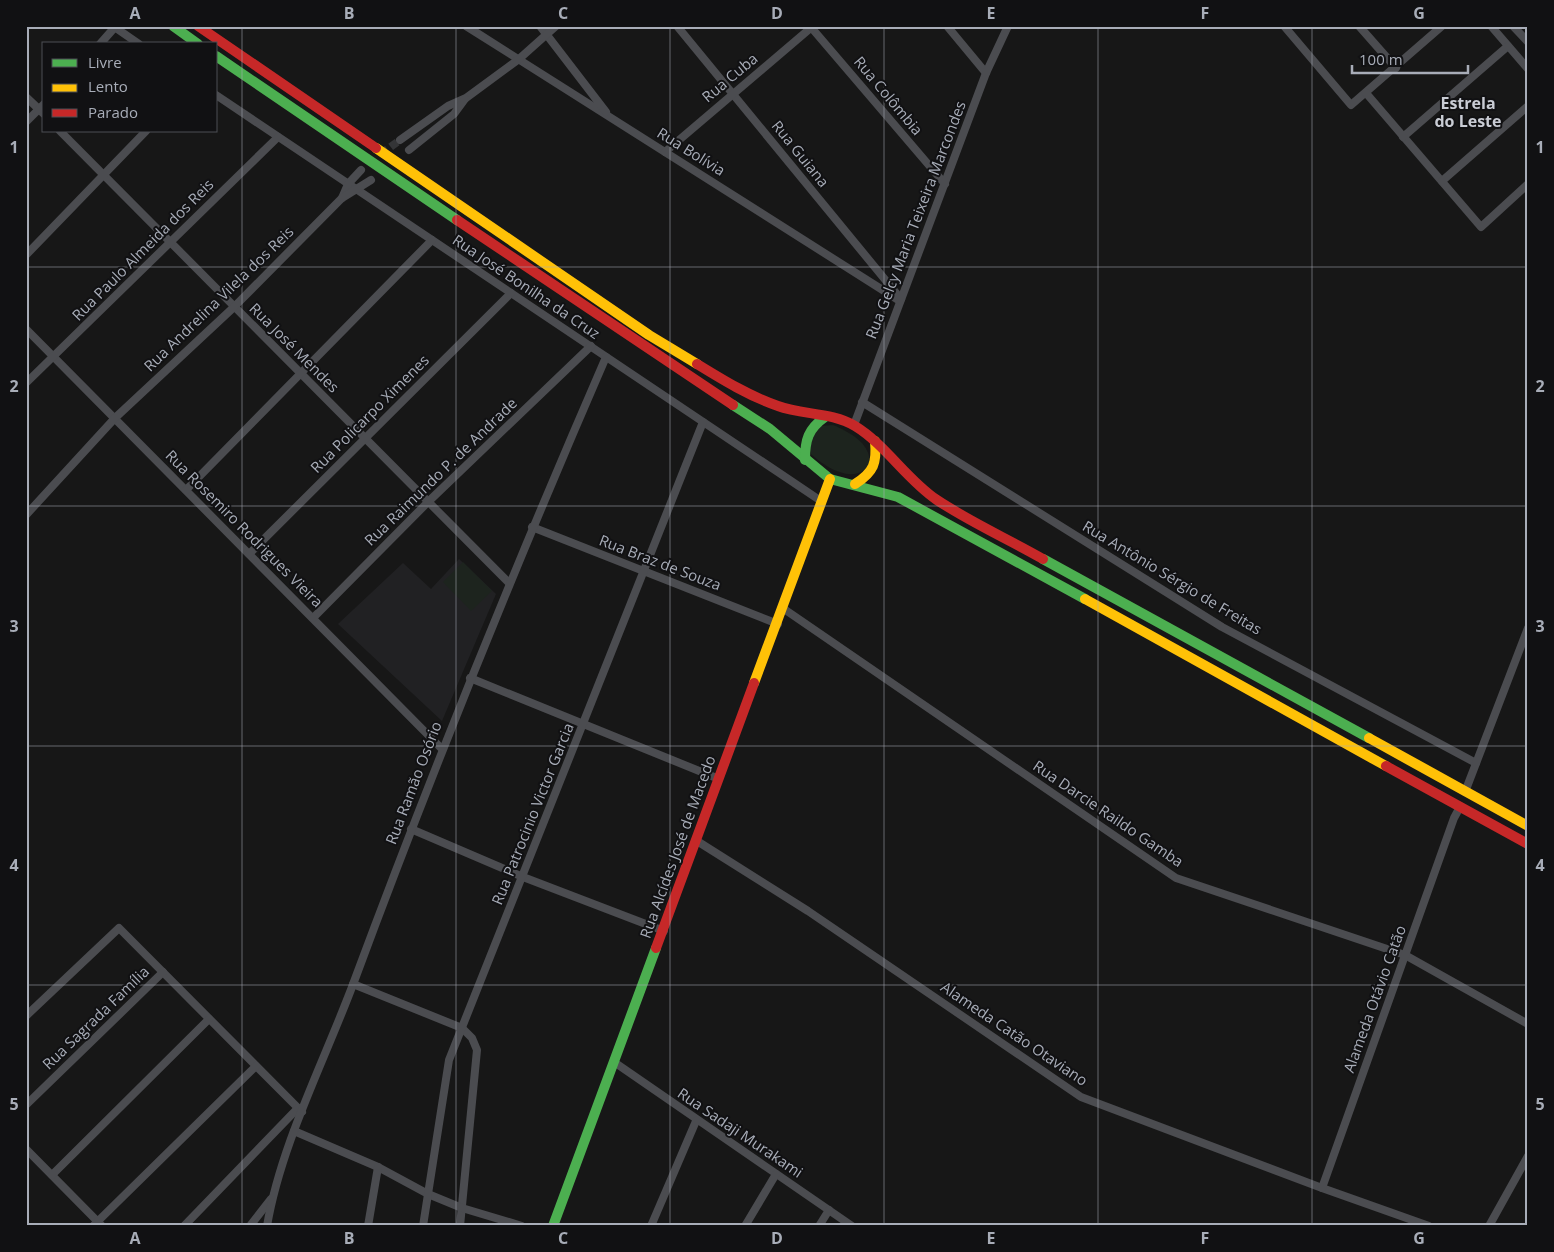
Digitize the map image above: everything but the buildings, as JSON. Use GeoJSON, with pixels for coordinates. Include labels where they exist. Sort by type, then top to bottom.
{"type":"FeatureCollection","features":[{"type":"Feature","properties":{"kind":"main road"},"geometry":{"type":"LineString","coordinates":[[173,26],[195,42]]}},
{"type":"Feature","properties":{"kind":"main road"},"geometry":{"type":"LineString","coordinates":[[198,26],[649,336],[744,392],[779,407],[835,418],[854,426],[875,440],[908,477],[937,500],[1528,826]]}},
{"type":"Feature","properties":{"kind":"main road"},"geometry":{"type":"LineString","coordinates":[[218,57],[641,345],[770,429],[830,479],[855,484],[898,497],[937,517],[1528,844]]}},
{"type":"Feature","properties":{"kind":"main road"},"geometry":{"type":"LineString","coordinates":[[805,460],[805,436],[813,424],[825,417]]}},
{"type":"Feature","properties":{"kind":"main road"},"geometry":{"type":"LineString","coordinates":[[855,484],[869,476],[875,469],[877,460],[875,440]]}},
{"type":"Feature","properties":{"kind":"main road","name":"Rua Alcídes José de Macedo"},"geometry":{"type":"LineString","coordinates":[[553,1226],[784,608],[830,479]]}},
{"type":"Feature","properties":{"kind":"street","name":"Rua Bolívia"},"geometry":{"type":"LineString","coordinates":[[466,26],[901,300]]}},
{"type":"Feature","properties":{"kind":"street"},"geometry":{"type":"LineString","coordinates":[[540,26],[609,117]]}},
{"type":"Feature","properties":{"kind":"street"},"geometry":{"type":"LineString","coordinates":[[400,140],[448,106],[466,98],[519,59],[556,26]]}},
{"type":"Feature","properties":{"kind":"street","name":"Rua Guiana"},"geometry":{"type":"LineString","coordinates":[[677,26],[901,300]]}},
{"type":"Feature","properties":{"kind":"street"},"geometry":{"type":"LineString","coordinates":[[947,26],[986,74]]}},
{"type":"Feature","properties":{"kind":"street","name":"Rua Gelcy Maria Teixeira Marcondes"},"geometry":{"type":"LineString","coordinates":[[854,426],[986,74],[1008,26]]}},
{"type":"Feature","properties":{"kind":"street"},"geometry":{"type":"LineString","coordinates":[[1284,26],[1351,105],[1396,68],[1438,27]]}},
{"type":"Feature","properties":{"kind":"street"},"geometry":{"type":"LineString","coordinates":[[1359,26],[1396,68]]}},
{"type":"Feature","properties":{"kind":"street"},"geometry":{"type":"LineString","coordinates":[[1491,26],[1528,69]]}},
{"type":"Feature","properties":{"kind":"street"},"geometry":{"type":"LineString","coordinates":[[102,42],[114,27],[136,42]]}},
{"type":"Feature","properties":{"kind":"street","name":"Rua Cuba"},"geometry":{"type":"LineString","coordinates":[[665,152],[732,93],[812,27]]}},
{"type":"Feature","properties":{"kind":"street","name":"Rua Colômbia"},"geometry":{"type":"LineString","coordinates":[[812,27],[945,184]]}},
{"type":"Feature","properties":{"kind":"street"},"geometry":{"type":"LineString","coordinates":[[1518,28],[1528,42]]}},
{"type":"Feature","properties":{"kind":"street"},"geometry":{"type":"LineString","coordinates":[[1403,137],[1508,46]]}},
{"type":"Feature","properties":{"kind":"street"},"geometry":{"type":"LineString","coordinates":[[1366,93],[1482,227],[1528,184]]}},
{"type":"Feature","properties":{"kind":"street"},"geometry":{"type":"LineString","coordinates":[[26,97],[42,109],[26,122]]}},
{"type":"Feature","properties":{"kind":"street","name":"Rua José Bonilha da Cruz"},"geometry":{"type":"LineString","coordinates":[[218,97],[821,501]]}},
{"type":"Feature","properties":{"kind":"street"},"geometry":{"type":"LineString","coordinates":[[409,150],[454,114],[466,98]]}},
{"type":"Feature","properties":{"kind":"street"},"geometry":{"type":"LineString","coordinates":[[1442,181],[1528,106]]}},
{"type":"Feature","properties":{"kind":"street","name":"Rua José Mendes"},"geometry":{"type":"LineString","coordinates":[[61,132],[509,583]]}},
{"type":"Feature","properties":{"kind":"street"},"geometry":{"type":"LineString","coordinates":[[26,254],[105,176],[145,132]]}},
{"type":"Feature","properties":{"kind":"street","name":"Rua Paulo Almeida dos Reis"},"geometry":{"type":"LineString","coordinates":[[26,383],[54,358],[278,136]]}},
{"type":"Feature","properties":{"kind":"street"},"geometry":{"type":"LineString","coordinates":[[342,198],[348,184],[361,170]]}},
{"type":"Feature","properties":{"kind":"street"},"geometry":{"type":"LineString","coordinates":[[342,198],[371,180]]}},
{"type":"Feature","properties":{"kind":"street","name":"Rua Andrelina Vilela dos Reis"},"geometry":{"type":"LineString","coordinates":[[26,515],[115,418],[234,307],[342,198]]}},
{"type":"Feature","properties":{"kind":"street"},"geometry":{"type":"LineString","coordinates":[[186,490],[432,240]]}},
{"type":"Feature","properties":{"kind":"street","name":"Rua Policarpo Ximenes"},"geometry":{"type":"LineString","coordinates":[[249,554],[511,293]]}},
{"type":"Feature","properties":{"kind":"street","name":"Rua Rosemiro Rodrigues Vieira"},"geometry":{"type":"LineString","coordinates":[[26,329],[442,749]]}},
{"type":"Feature","properties":{"kind":"street","name":"Rua Raimundo P. de Andrade"},"geometry":{"type":"LineString","coordinates":[[313,618],[428,502],[591,346]]}},
{"type":"Feature","properties":{"kind":"street","name":"Rua Ramão Osório"},"geometry":{"type":"LineString","coordinates":[[267,1226],[272,1197],[300,1110],[353,984],[470,678],[532,527],[606,357]]}},
{"type":"Feature","properties":{"kind":"street","name":"Rua Antônio Sérgio de Freitas"},"geometry":{"type":"LineString","coordinates":[[862,402],[1222,627],[1476,763]]}},
{"type":"Feature","properties":{"kind":"street","name":"Rua Patrocinio Victor Garcia"},"geometry":{"type":"LineString","coordinates":[[423,1226],[449,1060],[703,422]]}},
{"type":"Feature","properties":{"kind":"street","name":"Rua Braz de Souza"},"geometry":{"type":"LineString","coordinates":[[532,527],[642,572],[778,624]]}},
{"type":"Feature","properties":{"kind":"street","name":"Rua Darcie Raildo Gamba"},"geometry":{"type":"LineString","coordinates":[[784,608],[1176,878],[1405,955],[1528,1024]]}},
{"type":"Feature","properties":{"kind":"street"},"geometry":{"type":"LineString","coordinates":[[1465,792],[1525,642],[1528,628]]}},
{"type":"Feature","properties":{"kind":"street"},"geometry":{"type":"LineString","coordinates":[[470,678],[719,779]]}},
{"type":"Feature","properties":{"kind":"street","name":"Alameda Otávio Catão"},"geometry":{"type":"LineString","coordinates":[[1322,1188],[1454,818],[1460,807]]}},
{"type":"Feature","properties":{"kind":"street"},"geometry":{"type":"LineString","coordinates":[[411,829],[523,877],[664,931]]}},
{"type":"Feature","properties":{"kind":"street","name":"Alameda Catão Otaviano"},"geometry":{"type":"LineString","coordinates":[[697,842],[808,911],[1081,1097],[1322,1188],[1429,1226]]}},
{"type":"Feature","properties":{"kind":"street"},"geometry":{"type":"LineString","coordinates":[[26,1016],[120,928],[300,1110],[184,1226]]}},
{"type":"Feature","properties":{"kind":"street","name":"Rua Sagrada Família"},"geometry":{"type":"LineString","coordinates":[[26,1105],[163,972]]}},
{"type":"Feature","properties":{"kind":"street"},"geometry":{"type":"LineString","coordinates":[[353,984],[462,1028],[472,1038],[477,1050],[460,1226]]}},
{"type":"Feature","properties":{"kind":"street"},"geometry":{"type":"LineString","coordinates":[[52,1175],[209,1019]]}},
{"type":"Feature","properties":{"kind":"street","name":"Rua Sadaji Murakami"},"geometry":{"type":"LineString","coordinates":[[614,1062],[829,1210],[841,1223],[852,1226]]}},
{"type":"Feature","properties":{"kind":"street"},"geometry":{"type":"LineString","coordinates":[[26,1149],[98,1224],[256,1066]]}},
{"type":"Feature","properties":{"kind":"street"},"geometry":{"type":"LineString","coordinates":[[651,1226],[696,1120]]}},
{"type":"Feature","properties":{"kind":"street"},"geometry":{"type":"LineString","coordinates":[[294,1131],[378,1168],[428,1194],[462,1208],[522,1226]]}},
{"type":"Feature","properties":{"kind":"street"},"geometry":{"type":"LineString","coordinates":[[1488,1226],[1528,1156]]}},
{"type":"Feature","properties":{"kind":"street"},"geometry":{"type":"LineString","coordinates":[[368,1226],[378,1168]]}},
{"type":"Feature","properties":{"kind":"street"},"geometry":{"type":"LineString","coordinates":[[745,1226],[776,1174]]}},
{"type":"Feature","properties":{"kind":"street"},"geometry":{"type":"LineString","coordinates":[[250,1226],[272,1197]]}},
{"type":"Feature","properties":{"kind":"street"},"geometry":{"type":"LineString","coordinates":[[819,1226],[829,1210]]}},
{"type":"Feature","properties":{"kind":"shaded area"},"geometry":{"type":"Polygon","coordinates":[[[833,425],[862,443],[869,455],[870,462],[864,469],[857,473],[841,473],[825,465],[811,454],[810,433],[820,426],[833,425]]]}},
{"type":"Feature","properties":{"kind":"shaded area"},"geometry":{"type":"Polygon","coordinates":[[[459,559],[496,594],[442,721],[338,624],[403,563],[431,589],[459,559]]]}},
{"type":"Feature","properties":{"kind":"shaded area"},"geometry":{"type":"Polygon","coordinates":[[[463,562],[492,591],[471,611],[443,582],[463,562]]]}},
{"type":"Feature","properties":{"kind":"tunnel"},"geometry":{"type":"LineString","coordinates":[[381,154],[400,140]]}},
{"type":"Feature","properties":{"kind":"traffic: fast"},"geometry":{"type":"LineString","coordinates":[[173,26],[195,42]]}},
{"type":"Feature","properties":{"kind":"traffic: fast"},"geometry":{"type":"LineString","coordinates":[[218,57],[457,220]]}},
{"type":"Feature","properties":{"kind":"traffic: fast"},"geometry":{"type":"LineString","coordinates":[[733,405],[770,429],[830,479],[898,497],[1085,599]]}},
{"type":"Feature","properties":{"kind":"traffic: fast"},"geometry":{"type":"LineString","coordinates":[[805,460],[807,441],[811,431],[825,417]]}},
{"type":"Feature","properties":{"kind":"traffic: fast"},"geometry":{"type":"LineString","coordinates":[[1043,559],[1369,738]]}},
{"type":"Feature","properties":{"kind":"traffic: fast"},"geometry":{"type":"LineString","coordinates":[[553,1226],[656,948]]}},
{"type":"Feature","properties":{"kind":"traffic: slow"},"geometry":{"type":"LineString","coordinates":[[376,148],[649,335],[697,364]]}},
{"type":"Feature","properties":{"kind":"traffic: slow"},"geometry":{"type":"LineString","coordinates":[[855,484],[873,466],[875,461],[875,441]]}},
{"type":"Feature","properties":{"kind":"traffic: slow"},"geometry":{"type":"LineString","coordinates":[[754,683],[830,479]]}},
{"type":"Feature","properties":{"kind":"traffic: slow"},"geometry":{"type":"LineString","coordinates":[[1085,599],[1386,766]]}},
{"type":"Feature","properties":{"kind":"traffic: slow"},"geometry":{"type":"LineString","coordinates":[[1369,738],[1528,826]]}},
{"type":"Feature","properties":{"kind":"traffic: jam"},"geometry":{"type":"LineString","coordinates":[[198,26],[376,148]]}},
{"type":"Feature","properties":{"kind":"traffic: jam"},"geometry":{"type":"LineString","coordinates":[[457,220],[733,405]]}},
{"type":"Feature","properties":{"kind":"traffic: jam"},"geometry":{"type":"LineString","coordinates":[[697,364],[736,387],[767,402],[787,409],[837,418],[855,426],[877,443],[915,482],[937,500],[1043,559]]}},
{"type":"Feature","properties":{"kind":"traffic: jam"},"geometry":{"type":"LineString","coordinates":[[656,948],[754,683]]}},
{"type":"Feature","properties":{"kind":"traffic: jam"},"geometry":{"type":"LineString","coordinates":[[1386,766],[1528,844]]}},
{"type":"Feature","properties":{"kind":"district","name":"Estrela do Leste"},"geometry":{"type":"Point","coordinates":[1468,112]}}]}
